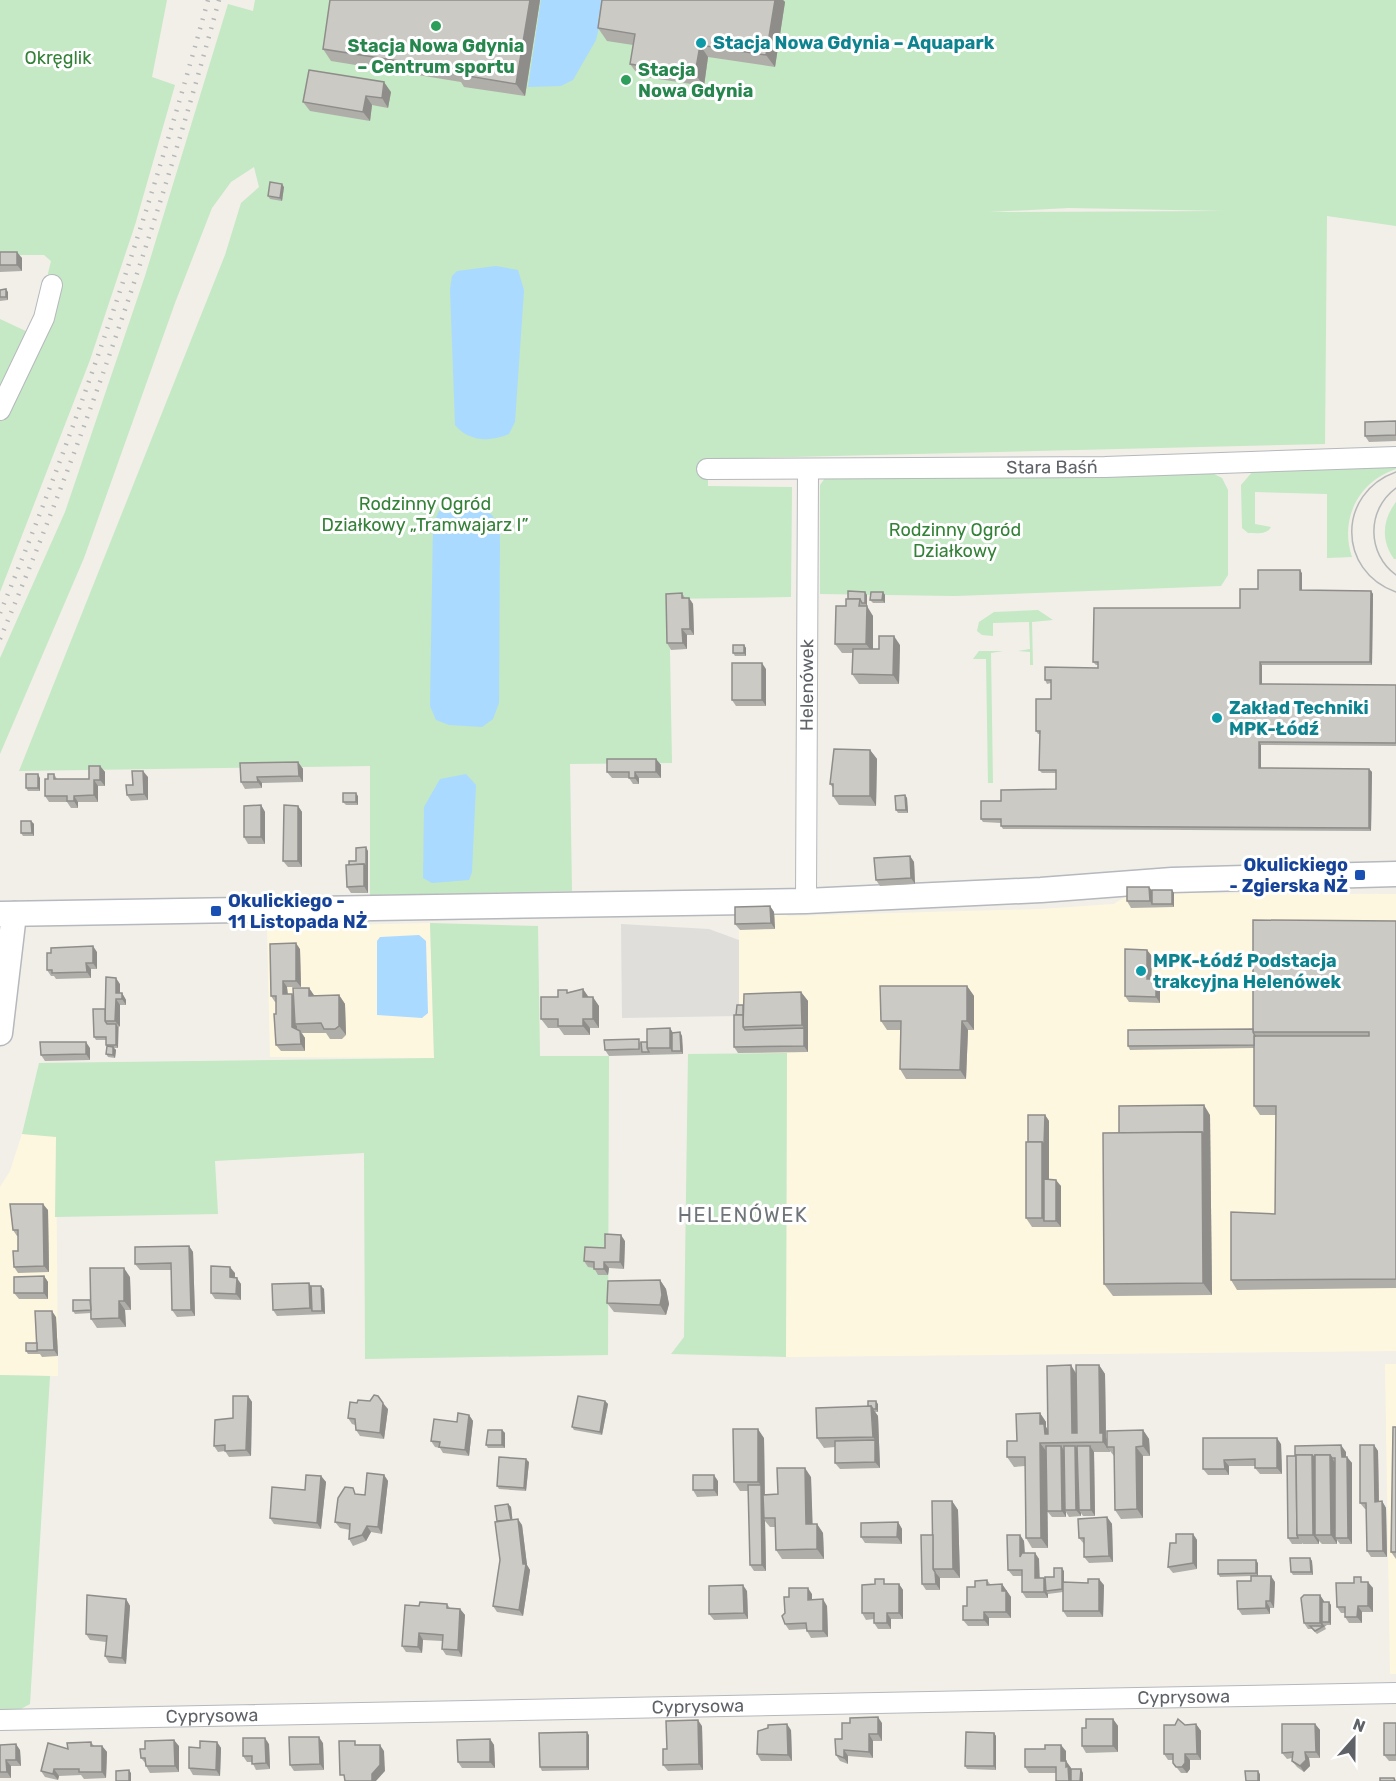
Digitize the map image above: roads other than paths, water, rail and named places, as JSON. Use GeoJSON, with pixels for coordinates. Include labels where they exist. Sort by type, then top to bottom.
{"type":"FeatureCollection","features":[{"type":"Feature","properties":{"kind":"street"},"geometry":{"type":"LineString","coordinates":[[0,410],[44,318],[52,285]]}},
{"type":"Feature","properties":{"kind":"street","name":"Stara Baśń"},"geometry":{"type":"LineString","coordinates":[[707,470],[1105,467],[1396,457]]}},
{"type":"Feature","properties":{"kind":"street","name":"Helenówek"},"geometry":{"type":"LineString","coordinates":[[806,901],[808,469]]}},
{"type":"Feature","properties":{"kind":"street"},"geometry":{"type":"LineString","coordinates":[[0,1033],[7,914],[806,901],[1041,890],[1148,881],[1396,874]]}},
{"type":"Feature","properties":{"kind":"street","name":"Cyprysowa"},"geometry":{"type":"LineString","coordinates":[[0,1720],[1396,1693]]}},
{"type":"Feature","properties":{"kind":"water"},"geometry":{"type":"Polygon","coordinates":[[[541,0],[605,0],[603,12],[598,17],[600,24],[596,40],[573,80],[561,86],[528,87],[541,0]]]}},
{"type":"Feature","properties":{"kind":"water"},"geometry":{"type":"Polygon","coordinates":[[[496,266],[518,270],[524,290],[515,422],[509,434],[480,439],[467,435],[455,425],[450,289],[452,276],[457,271],[496,266]]]}},
{"type":"Feature","properties":{"kind":"water"},"geometry":{"type":"Polygon","coordinates":[[[476,505],[492,515],[500,528],[499,703],[493,719],[482,727],[449,725],[436,720],[430,706],[433,524],[439,511],[448,507],[476,505]]]}},
{"type":"Feature","properties":{"kind":"water"},"geometry":{"type":"Polygon","coordinates":[[[466,774],[476,785],[472,872],[469,880],[432,883],[423,878],[424,807],[440,779],[466,774]]]}},
{"type":"Feature","properties":{"kind":"water"},"geometry":{"type":"Polygon","coordinates":[[[419,935],[426,941],[428,1013],[422,1018],[377,1015],[377,941],[380,937],[419,935]]]}},
{"type":"Feature","properties":{"kind":"tram line"},"geometry":{"type":"LineString","coordinates":[[1396,472],[1377,482],[1363,497],[1355,514],[1352,532],[1355,550],[1363,567],[1377,582],[1396,592]]}},
{"type":"Feature","properties":{"kind":"tram line"},"geometry":{"type":"LineString","coordinates":[[1396,488],[1379,508],[1374,532],[1375,544],[1380,556],[1386,566],[1396,575]]}},
{"type":"Feature","properties":{"kind":"railway"},"geometry":{"type":"LineString","coordinates":[[0,613],[60,462],[114,310],[163,155],[208,0]]}},
{"type":"Feature","properties":{"kind":"railway"},"geometry":{"type":"LineString","coordinates":[[0,639],[63,482],[120,323],[172,163],[219,0]]}},
{"type":"Feature","properties":{"kind":"place","name":"Stacja Nowa Gdynia – Centrum sportu"},"geometry":{"type":"Point","coordinates":[436,26]}},
{"type":"Feature","properties":{"kind":"place","name":"Stacja Nowa Gdynia – Aquapark"},"geometry":{"type":"Point","coordinates":[701,43]}},
{"type":"Feature","properties":{"kind":"place","name":"Stacja Nowa Gdynia"},"geometry":{"type":"Point","coordinates":[626,80]}},
{"type":"Feature","properties":{"kind":"place","name":"Zakład Techniki MPK-Łódź"},"geometry":{"type":"Point","coordinates":[1217,718]}},
{"type":"Feature","properties":{"kind":"place","name":"Okulickiego - Zgierska NŻ"},"geometry":{"type":"Point","coordinates":[1360,875]}},
{"type":"Feature","properties":{"kind":"place","name":"Okulickiego - 11 Listopada NŻ"},"geometry":{"type":"Point","coordinates":[216,911]}},
{"type":"Feature","properties":{"kind":"place","name":"MPK-Łódź Podstacja trakcyjna Helenówek"},"geometry":{"type":"Point","coordinates":[1141,971]}},
{"type":"Feature","properties":{"kind":"district","name":"HELENÓWEK"},"geometry":{"type":"Point","coordinates":[743,1215]}},
{"type":"Feature","properties":{"kind":"park label","name":"Okręglik"},"geometry":{"type":"Point","coordinates":[58,58]}},
{"type":"Feature","properties":{"kind":"park label","name":"Rodzinny Ogród Działkowy „Tramwajarz I”"},"geometry":{"type":"Point","coordinates":[425,514]}},
{"type":"Feature","properties":{"kind":"park label","name":"Rodzinny Ogród Działkowy"},"geometry":{"type":"Point","coordinates":[955,540]}}]}
